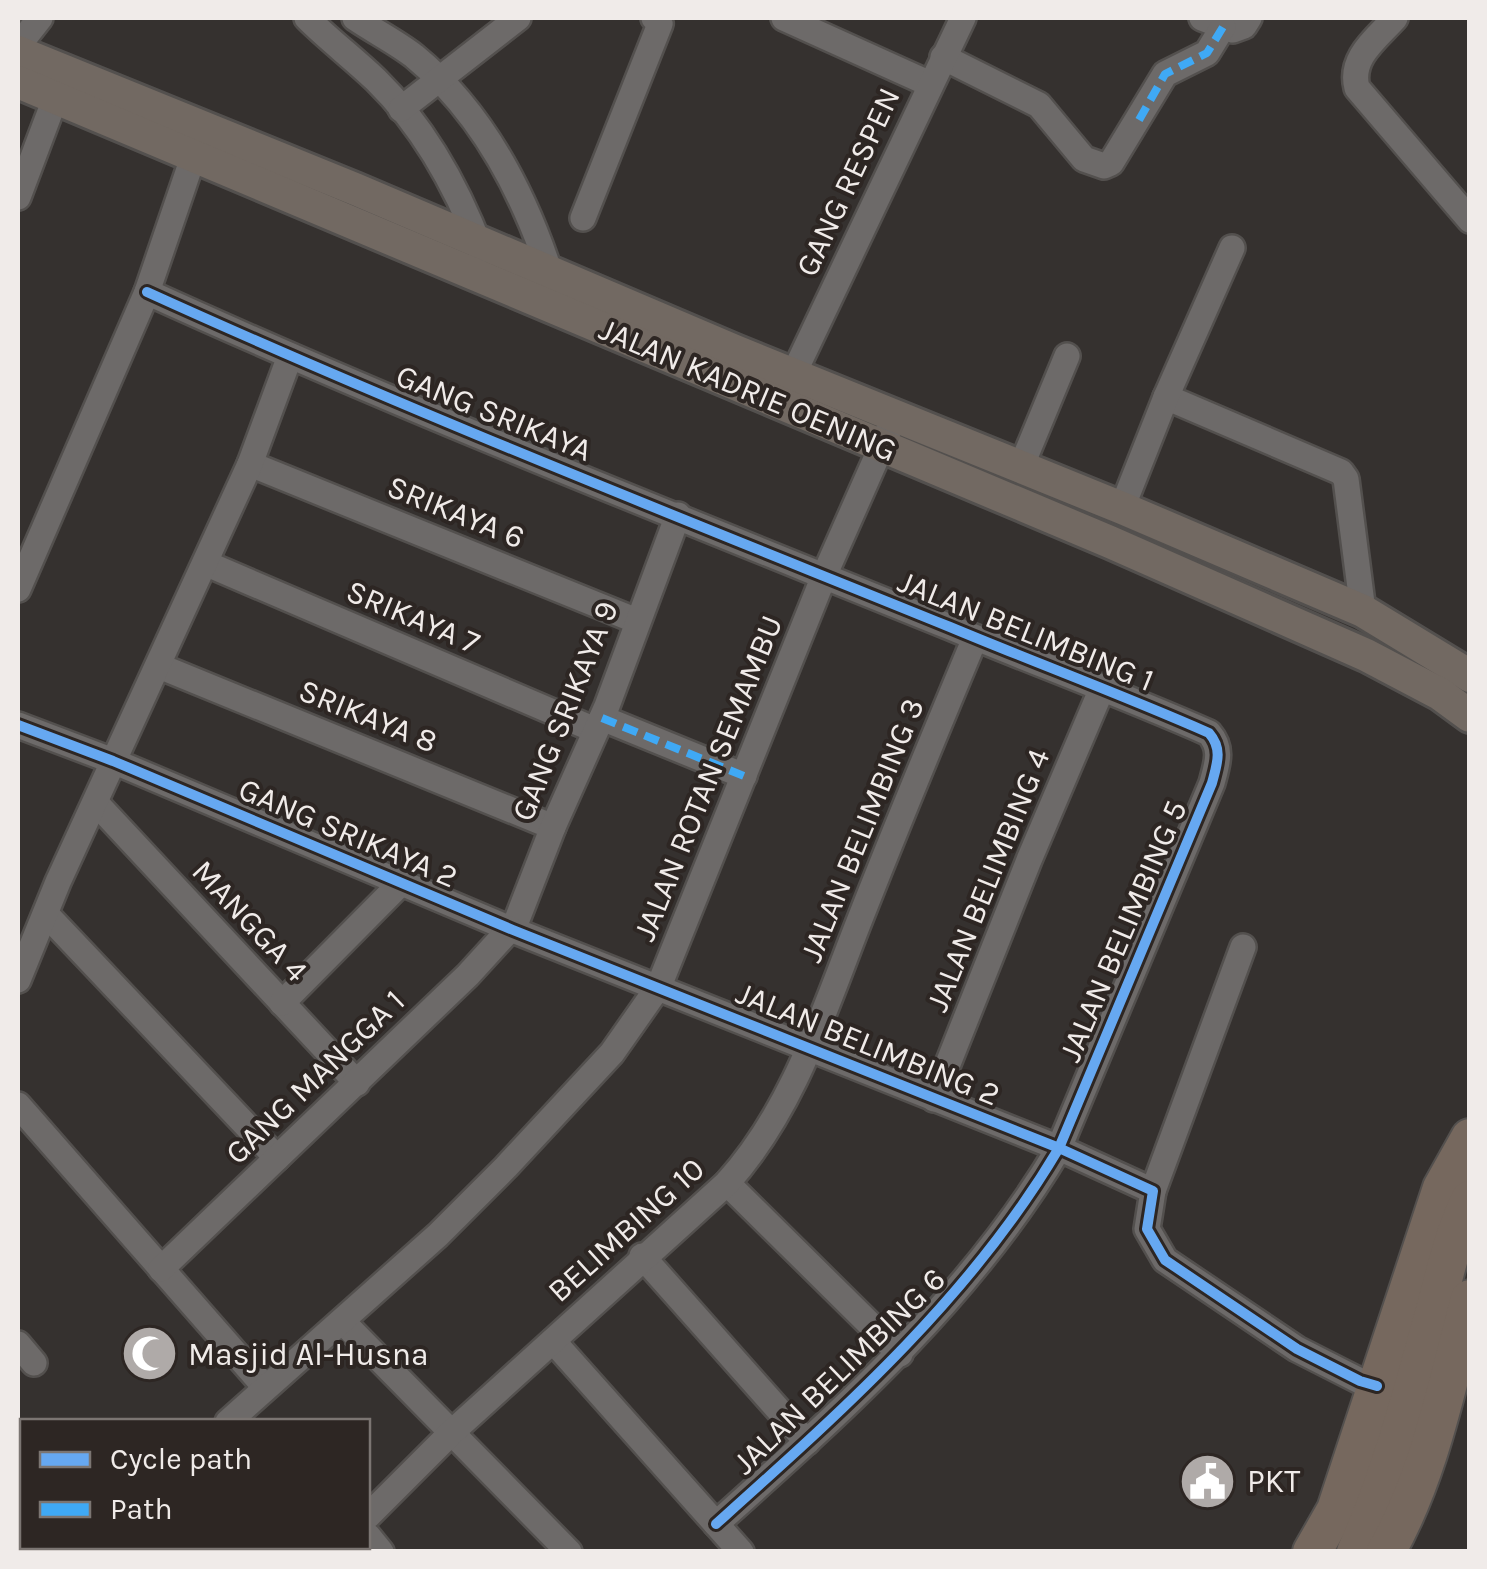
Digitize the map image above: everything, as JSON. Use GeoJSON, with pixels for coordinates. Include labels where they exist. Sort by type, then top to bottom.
{"type":"FeatureCollection","features":[{"type":"Feature","properties":{"kind":"highway"},"geometry":{"type":"LineString","coordinates":[[1312,1552],[1336,1510],[1442,1188],[1470,1138]]}},
{"type":"Feature","properties":{"kind":"highway"},"geometry":{"type":"LineString","coordinates":[[1356,1552],[1396,1449],[1450,1254],[1470,1200]]}},
{"type":"Feature","properties":{"kind":"highway"},"geometry":{"type":"LineString","coordinates":[[1386,1552],[1399,1530],[1435,1428],[1470,1299]]}},
{"type":"Feature","properties":{"kind":"main road","name":"JALAN KADRIE OENING"},"geometry":{"type":"LineString","coordinates":[[18,49],[198,143],[493,284],[1110,542],[1366,655],[1440,694],[1470,716]]}},
{"type":"Feature","properties":{"kind":"main road","name":"JALAN KADRIE OENING"},"geometry":{"type":"LineString","coordinates":[[18,82],[55,98],[198,143],[478,241],[1363,611],[1470,676]]}},
{"type":"Feature","properties":{"kind":"street"},"geometry":{"type":"LineString","coordinates":[[18,49],[40,18]]}},
{"type":"Feature","properties":{"kind":"street"},"geometry":{"type":"LineString","coordinates":[[307,18],[377,81],[451,178],[493,284]]}},
{"type":"Feature","properties":{"kind":"street"},"geometry":{"type":"LineString","coordinates":[[356,18],[413,56],[458,98],[507,170],[531,217],[548,270]]}},
{"type":"Feature","properties":{"kind":"street"},"geometry":{"type":"LineString","coordinates":[[401,109],[518,18]]}},
{"type":"Feature","properties":{"kind":"street"},"geometry":{"type":"LineString","coordinates":[[583,218],[660,24],[654,18]]}},
{"type":"Feature","properties":{"kind":"street"},"geometry":{"type":"LineString","coordinates":[[784,18],[930,84]]}},
{"type":"Feature","properties":{"kind":"street","name":"GANG RESPEN"},"geometry":{"type":"LineString","coordinates":[[793,374],[963,18]]}},
{"type":"Feature","properties":{"kind":"street"},"geometry":{"type":"LineString","coordinates":[[943,56],[1040,104],[1084,159],[1104,166],[1111,164],[1166,74],[1207,53],[1212,22],[1238,30],[1249,18]]}},
{"type":"Feature","properties":{"kind":"street"},"geometry":{"type":"LineString","coordinates":[[1395,18],[1355,64],[1357,88],[1470,220]]}},
{"type":"Feature","properties":{"kind":"street"},"geometry":{"type":"LineString","coordinates":[[18,196],[55,98]]}},
{"type":"Feature","properties":{"kind":"street"},"geometry":{"type":"LineString","coordinates":[[18,589],[147,292],[198,143]]}},
{"type":"Feature","properties":{"kind":"street"},"geometry":{"type":"LineString","coordinates":[[1122,508],[1232,248]]}},
{"type":"Feature","properties":{"kind":"street","name":"GANG SRIKAYA"},"geometry":{"type":"LineString","coordinates":[[147,292],[290,356],[824,576]]}},
{"type":"Feature","properties":{"kind":"street"},"geometry":{"type":"LineString","coordinates":[[18,980],[250,464],[290,356]]}},
{"type":"Feature","properties":{"kind":"street"},"geometry":{"type":"LineString","coordinates":[[1020,467],[1067,356]]}},
{"type":"Feature","properties":{"kind":"street"},"geometry":{"type":"LineString","coordinates":[[1166,397],[1341,472],[1346,479],[1363,611]]}},
{"type":"Feature","properties":{"kind":"street","name":"JALAN ROTAN SEMAMBU"},"geometry":{"type":"LineString","coordinates":[[231,1419],[438,1235],[506,1167],[612,1053],[659,986],[824,576],[895,416]]}},
{"type":"Feature","properties":{"kind":"street","name":"SRIKAYA 6"},"geometry":{"type":"LineString","coordinates":[[250,464],[637,621]]}},
{"type":"Feature","properties":{"kind":"street","name":"GANG SRIKAYA 9"},"geometry":{"type":"LineString","coordinates":[[512,930],[598,724],[678,515]]}},
{"type":"Feature","properties":{"kind":"street","name":"SRIKAYA 7"},"geometry":{"type":"LineString","coordinates":[[205,563],[598,724],[744,776]]}},
{"type":"Feature","properties":{"kind":"street","name":"JALAN BELIMBING 1"},"geometry":{"type":"LineString","coordinates":[[824,576],[1102,686],[1208,733]]}},
{"type":"Feature","properties":{"kind":"street","name":"JALAN BELIMBING 3"},"geometry":{"type":"LineString","coordinates":[[809,1046],[975,638]]}},
{"type":"Feature","properties":{"kind":"street","name":"SRIKAYA 8"},"geometry":{"type":"LineString","coordinates":[[159,666],[553,827]]}},
{"type":"Feature","properties":{"kind":"street","name":"JALAN BELIMBING 4"},"geometry":{"type":"LineString","coordinates":[[934,1098],[1102,686]]}},
{"type":"Feature","properties":{"kind":"street","name":"GANG SRIKAYA 2"},"geometry":{"type":"LineString","coordinates":[[18,725],[512,930],[659,986]]}},
{"type":"Feature","properties":{"kind":"street","name":"JALAN BELIMBING 5"},"geometry":{"type":"LineString","coordinates":[[1059,1148],[1212,784],[1219,754],[1208,733]]}},
{"type":"Feature","properties":{"kind":"street","name":"MANGGA 4"},"geometry":{"type":"LineString","coordinates":[[96,803],[356,1082]]}},
{"type":"Feature","properties":{"kind":"street"},"geometry":{"type":"LineString","coordinates":[[282,1003],[402,883]]}},
{"type":"Feature","properties":{"kind":"street"},"geometry":{"type":"LineString","coordinates":[[46,914],[277,1158]]}},
{"type":"Feature","properties":{"kind":"street","name":"GANG MANGGA 1"},"geometry":{"type":"LineString","coordinates":[[160,1268],[512,930]]}},
{"type":"Feature","properties":{"kind":"street"},"geometry":{"type":"LineString","coordinates":[[1242,947],[1153,1190],[1147,1229],[1165,1260],[1297,1349],[1378,1386]]}},
{"type":"Feature","properties":{"kind":"street","name":"JALAN BELIMBING 2"},"geometry":{"type":"LineString","coordinates":[[659,986],[1153,1190]]}},
{"type":"Feature","properties":{"kind":"street","name":"BELIMBING 10"},"geometry":{"type":"LineString","coordinates":[[370,1514],[451,1433],[728,1182],[754,1154],[775,1120],[809,1046]]}},
{"type":"Feature","properties":{"kind":"street"},"geometry":{"type":"LineString","coordinates":[[18,1105],[265,1387]]}},
{"type":"Feature","properties":{"kind":"street","name":"JALAN BELIMBING 6"},"geometry":{"type":"LineString","coordinates":[[716,1524],[900,1354],[964,1285],[1059,1148]]}},
{"type":"Feature","properties":{"kind":"street"},"geometry":{"type":"LineString","coordinates":[[728,1182],[900,1354]]}},
{"type":"Feature","properties":{"kind":"street"},"geometry":{"type":"LineString","coordinates":[[642,1256],[808,1442]]}},
{"type":"Feature","properties":{"kind":"street"},"geometry":{"type":"LineString","coordinates":[[343,1322],[568,1552]]}},
{"type":"Feature","properties":{"kind":"street"},"geometry":{"type":"LineString","coordinates":[[553,1341],[741,1552]]}},
{"type":"Feature","properties":{"kind":"marked path"},"geometry":{"type":"LineString","coordinates":[[1139,120],[1165,74],[1207,53],[1223,27]]}},
{"type":"Feature","properties":{"kind":"marked path"},"geometry":{"type":"LineString","coordinates":[[602,718],[744,776]]}},
{"type":"Feature","properties":{"kind":"cycle path"},"geometry":{"type":"LineString","coordinates":[[147,292],[446,422],[1144,705],[1209,733],[1216,745],[1218,757],[1212,783],[1059,1148],[986,1254],[945,1302],[857,1394],[716,1524]]}},
{"type":"Feature","properties":{"kind":"cycle path"},"geometry":{"type":"LineString","coordinates":[[18,725],[113,761],[513,930],[1059,1148],[1153,1191],[1147,1229],[1165,1260],[1297,1349],[1377,1386]]}},
{"type":"Feature","properties":{"kind":"place","name":"Masjid Al-Husna"},"geometry":{"type":"Point","coordinates":[149,1354]}},
{"type":"Feature","properties":{"kind":"place","name":"PKT"},"geometry":{"type":"Point","coordinates":[1208,1481]}}]}
